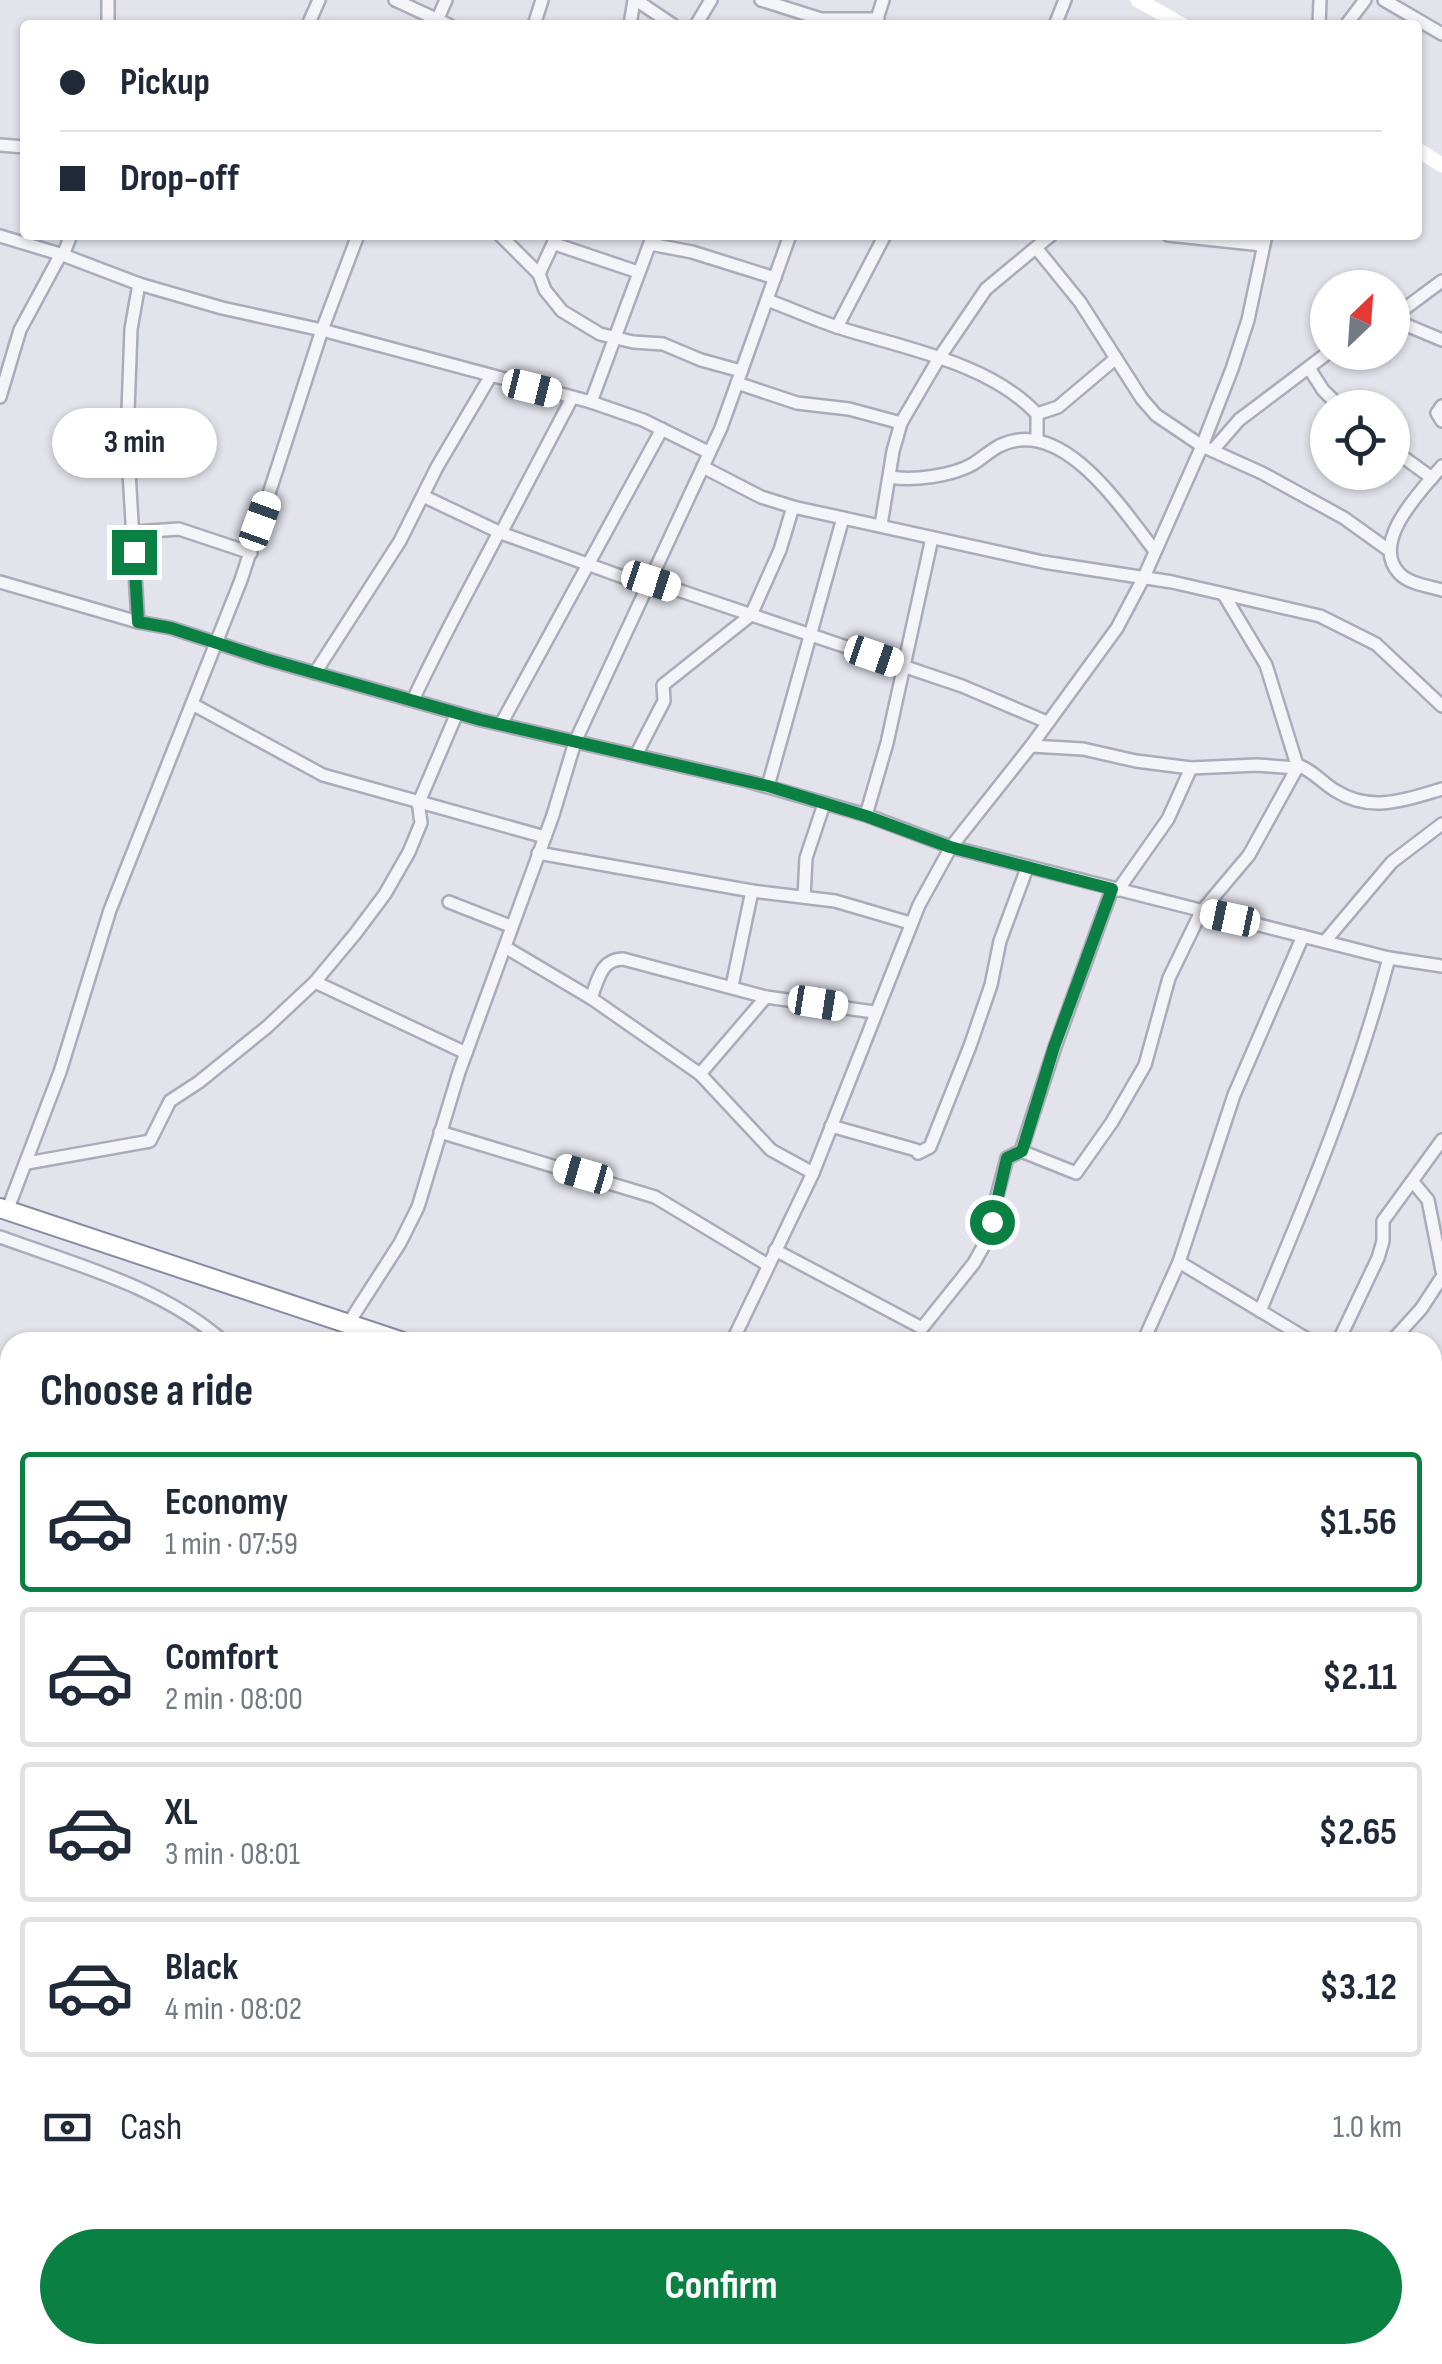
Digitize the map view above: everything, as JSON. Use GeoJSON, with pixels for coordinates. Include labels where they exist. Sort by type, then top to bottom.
{"type":"FeatureCollection","features":[{"type":"Feature","properties":{"kind":"highway"},"geometry":{"type":"LineString","coordinates":[[4,1209],[372,1332]]}},
{"type":"Feature","properties":{"kind":"main road"},"geometry":{"type":"LineString","coordinates":[[1138,0],[1173,20]]}},
{"type":"Feature","properties":{"kind":"street"},"geometry":{"type":"LineString","coordinates":[[395,0],[434,20]]}},
{"type":"Feature","properties":{"kind":"street"},"geometry":{"type":"LineString","coordinates":[[635,0],[666,20]]}},
{"type":"Feature","properties":{"kind":"street"},"geometry":{"type":"LineString","coordinates":[[761,0],[821,19],[840,20]]}},
{"type":"Feature","properties":{"kind":"street"},"geometry":{"type":"LineString","coordinates":[[1350,20],[1366,0]]}},
{"type":"Feature","properties":{"kind":"street"},"geometry":{"type":"LineString","coordinates":[[1384,0],[1418,20]]}},
{"type":"Feature","properties":{"kind":"street"},"geometry":{"type":"LineString","coordinates":[[0,236],[222,308],[322,330],[591,402],[662,429],[708,452]]}},
{"type":"Feature","properties":{"kind":"street"},"geometry":{"type":"LineString","coordinates":[[0,397],[20,330],[69,240]]}},
{"type":"Feature","properties":{"kind":"street"},"geometry":{"type":"LineString","coordinates":[[4,1209],[27,1162],[60,1072],[110,910],[218,644],[322,330],[356,240]]}},
{"type":"Feature","properties":{"kind":"street"},"geometry":{"type":"LineString","coordinates":[[505,240],[539,274],[545,290],[562,311],[614,338],[663,344],[797,402],[849,409],[901,423]]}},
{"type":"Feature","properties":{"kind":"street"},"geometry":{"type":"LineString","coordinates":[[539,274],[556,240],[638,272]]}},
{"type":"Feature","properties":{"kind":"street"},"geometry":{"type":"LineString","coordinates":[[591,402],[651,240],[776,278]]}},
{"type":"Feature","properties":{"kind":"street"},"geometry":{"type":"LineString","coordinates":[[348,1324],[410,1226],[466,1052],[545,837],[575,742],[703,467],[788,240]]}},
{"type":"Feature","properties":{"kind":"street"},"geometry":{"type":"LineString","coordinates":[[838,327],[882,240]]}},
{"type":"Feature","properties":{"kind":"street"},"geometry":{"type":"LineString","coordinates":[[882,525],[901,423],[986,289],[1045,240]]}},
{"type":"Feature","properties":{"kind":"street"},"geometry":{"type":"LineString","coordinates":[[737,1332],[812,1173],[910,923],[950,847],[1031,746],[1116,628],[1208,448],[1248,320],[1264,240]]}},
{"type":"Feature","properties":{"kind":"street"},"geometry":{"type":"LineString","coordinates":[[1037,249],[1080,302],[1156,415],[1208,448],[1344,518],[1390,552]]}},
{"type":"Feature","properties":{"kind":"street"},"geometry":{"type":"LineString","coordinates":[[1410,305],[1442,281]]}},
{"type":"Feature","properties":{"kind":"street"},"geometry":{"type":"LineString","coordinates":[[138,622],[128,428],[130,329],[139,284]]}},
{"type":"Feature","properties":{"kind":"street"},"geometry":{"type":"LineString","coordinates":[[768,300],[838,327],[939,358],[1006,388],[1037,414]]}},
{"type":"Feature","properties":{"kind":"street"},"geometry":{"type":"LineString","coordinates":[[1410,327],[1442,340]]}},
{"type":"Feature","properties":{"kind":"street"},"geometry":{"type":"LineString","coordinates":[[1037,414],[1058,407],[1115,358]]}},
{"type":"Feature","properties":{"kind":"street"},"geometry":{"type":"LineString","coordinates":[[1208,448],[1310,368]]}},
{"type":"Feature","properties":{"kind":"street"},"geometry":{"type":"LineString","coordinates":[[316,673],[400,541],[490,377]]}},
{"type":"Feature","properties":{"kind":"street"},"geometry":{"type":"LineString","coordinates":[[414,700],[451,620],[468,596],[572,398]]}},
{"type":"Feature","properties":{"kind":"street"},"geometry":{"type":"LineString","coordinates":[[1442,406],[1437,413],[1442,420]]}},
{"type":"Feature","properties":{"kind":"street"},"geometry":{"type":"LineString","coordinates":[[1036,440],[1037,414]]}},
{"type":"Feature","properties":{"kind":"street"},"geometry":{"type":"LineString","coordinates":[[501,724],[662,429]]}},
{"type":"Feature","properties":{"kind":"street"},"geometry":{"type":"LineString","coordinates":[[890,478],[910,481],[952,472],[1002,444],[1018,439],[1036,440],[1072,456],[1154,551]]}},
{"type":"Feature","properties":{"kind":"street"},"geometry":{"type":"LineString","coordinates":[[1410,462],[1432,478]]}},
{"type":"Feature","properties":{"kind":"street"},"geometry":{"type":"LineString","coordinates":[[1442,466],[1412,496],[1402,513],[1390,552],[1396,571],[1404,578],[1442,590]]}},
{"type":"Feature","properties":{"kind":"street"},"geometry":{"type":"LineString","coordinates":[[703,467],[761,497],[793,507],[1043,562],[1144,577],[1320,616],[1356,632],[1389,655],[1442,706]]}},
{"type":"Feature","properties":{"kind":"street"},"geometry":{"type":"LineString","coordinates":[[422,496],[500,533],[586,565],[962,686],[1047,722]]}},
{"type":"Feature","properties":{"kind":"street"},"geometry":{"type":"LineString","coordinates":[[636,755],[664,701],[664,684],[750,616],[780,550],[793,507]]}},
{"type":"Feature","properties":{"kind":"street"},"geometry":{"type":"LineString","coordinates":[[768,786],[843,518]]}},
{"type":"Feature","properties":{"kind":"street"},"geometry":{"type":"LineString","coordinates":[[135,532],[179,530],[251,553]]}},
{"type":"Feature","properties":{"kind":"street"},"geometry":{"type":"LineString","coordinates":[[866,816],[932,538]]}},
{"type":"Feature","properties":{"kind":"street"},"geometry":{"type":"LineString","coordinates":[[0,582],[171,628],[456,713],[768,786],[950,847],[1027,868],[1389,958],[1442,966]]}},
{"type":"Feature","properties":{"kind":"street"},"geometry":{"type":"LineString","coordinates":[[1022,1151],[1071,1173],[1079,1170],[1145,1066],[1169,978],[1201,912],[1250,855],[1297,766],[1266,665],[1224,595]]}},
{"type":"Feature","properties":{"kind":"street"},"geometry":{"type":"LineString","coordinates":[[194,705],[323,775],[545,837]]}},
{"type":"Feature","properties":{"kind":"street"},"geometry":{"type":"LineString","coordinates":[[27,1162],[150,1141],[170,1101],[199,1082],[315,982],[385,894],[404,862],[420,823],[419,802],[456,713]]}},
{"type":"Feature","properties":{"kind":"street"},"geometry":{"type":"LineString","coordinates":[[1031,746],[1083,749],[1191,768],[1297,766],[1307,768],[1338,793],[1383,806],[1442,789]]}},
{"type":"Feature","properties":{"kind":"street"},"geometry":{"type":"LineString","coordinates":[[776,1250],[922,1328],[974,1263],[990,1230],[1007,1158],[1022,1151],[1054,1047],[1115,890],[1168,819],[1191,768]]}},
{"type":"Feature","properties":{"kind":"street"},"geometry":{"type":"LineString","coordinates":[[804,897],[806,858],[824,804]]}},
{"type":"Feature","properties":{"kind":"street"},"geometry":{"type":"LineString","coordinates":[[1326,940],[1392,862],[1442,824]]}},
{"type":"Feature","properties":{"kind":"street"},"geometry":{"type":"LineString","coordinates":[[538,853],[850,904],[910,923]]}},
{"type":"Feature","properties":{"kind":"street"},"geometry":{"type":"LineString","coordinates":[[831,1126],[918,1153],[930,1147],[970,1046],[991,985],[1000,941],[1027,868]]}},
{"type":"Feature","properties":{"kind":"street"},"geometry":{"type":"LineString","coordinates":[[732,986],[752,891]]}},
{"type":"Feature","properties":{"kind":"street"},"geometry":{"type":"LineString","coordinates":[[448,902],[510,926]]}},
{"type":"Feature","properties":{"kind":"street"},"geometry":{"type":"LineString","coordinates":[[1148,1332],[1178,1262],[1234,1094],[1303,936]]}},
{"type":"Feature","properties":{"kind":"street"},"geometry":{"type":"LineString","coordinates":[[505,947],[591,998],[700,1074],[771,1150],[812,1173]]}},
{"type":"Feature","properties":{"kind":"street"},"geometry":{"type":"LineString","coordinates":[[1260,1311],[1347,1096],[1389,958]]}},
{"type":"Feature","properties":{"kind":"street"},"geometry":{"type":"LineString","coordinates":[[591,998],[603,967],[616,959],[732,986],[766,998],[874,1012]]}},
{"type":"Feature","properties":{"kind":"street"},"geometry":{"type":"LineString","coordinates":[[315,982],[466,1052]]}},
{"type":"Feature","properties":{"kind":"street"},"geometry":{"type":"LineString","coordinates":[[700,1074],[766,998]]}},
{"type":"Feature","properties":{"kind":"street"},"geometry":{"type":"LineString","coordinates":[[440,1132],[655,1197],[768,1265]]}},
{"type":"Feature","properties":{"kind":"street"},"geometry":{"type":"LineString","coordinates":[[1343,1332],[1378,1258],[1383,1221],[1442,1140]]}},
{"type":"Feature","properties":{"kind":"street"},"geometry":{"type":"LineString","coordinates":[[1400,1332],[1421,1309],[1442,1274],[1428,1200],[1413,1182]]}},
{"type":"Feature","properties":{"kind":"street"},"geometry":{"type":"LineString","coordinates":[[0,1238],[142,1290],[211,1332]]}},
{"type":"Feature","properties":{"kind":"street"},"geometry":{"type":"LineString","coordinates":[[1178,1262],[1295,1332]]}},
{"type":"Feature","properties":{"kind":"route"},"geometry":{"type":"LineString","coordinates":[[134,552],[138,622],[171,628],[481,720],[768,786],[950,847],[1112,889],[1054,1047],[1022,1151],[1007,1158],[1002,1169],[992,1222]]}}]}
